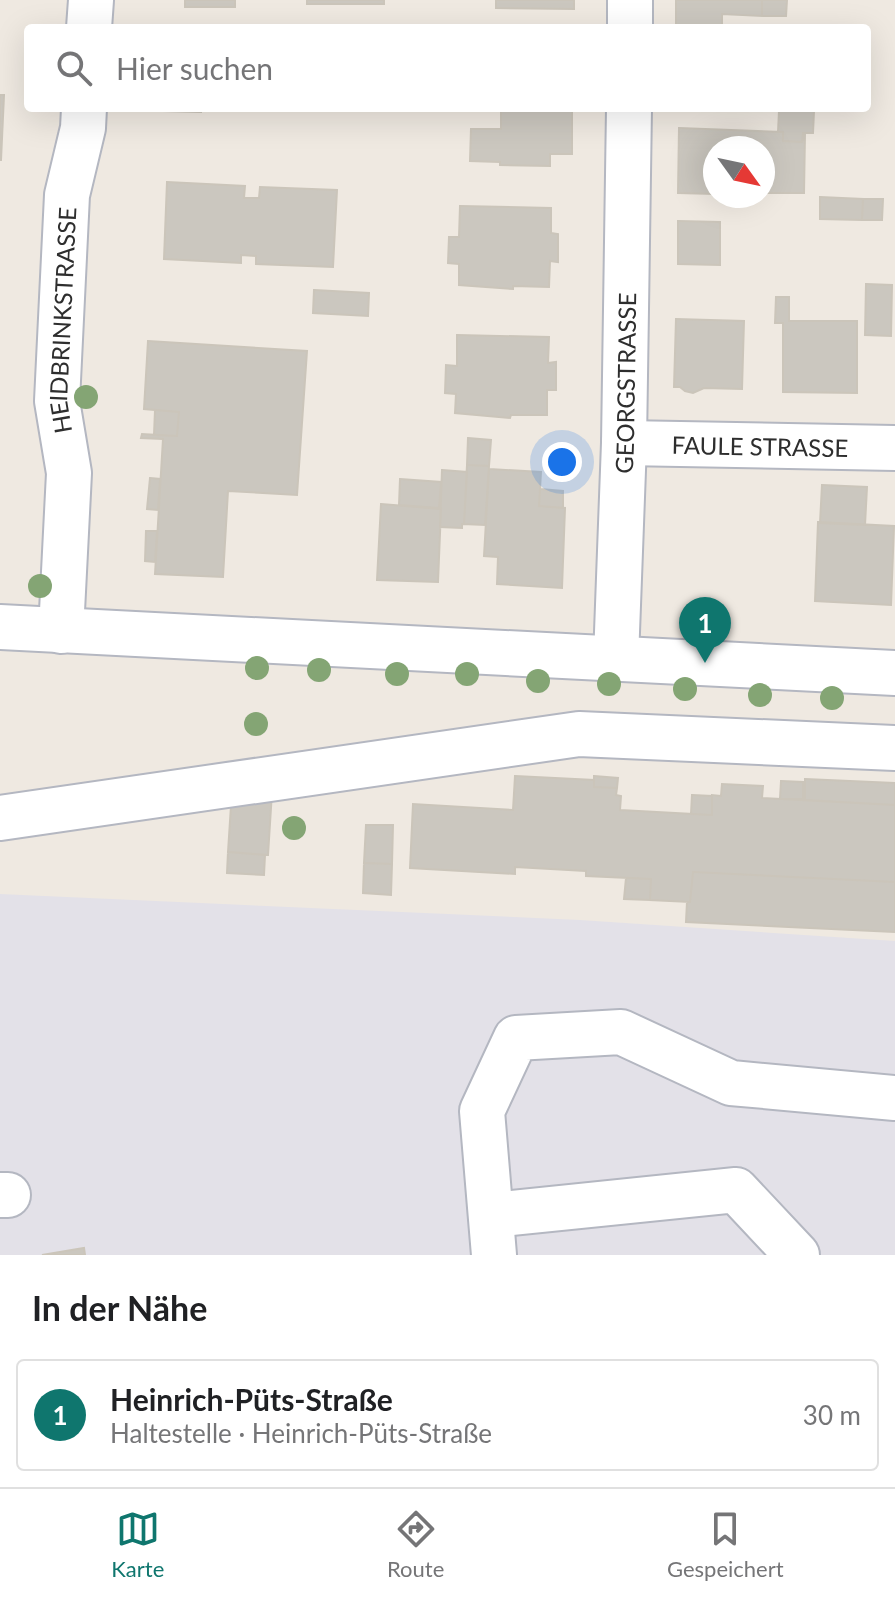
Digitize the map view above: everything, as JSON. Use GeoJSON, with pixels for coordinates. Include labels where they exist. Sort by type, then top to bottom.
{"type":"FeatureCollection","features":[{"type":"Feature","properties":{"kind":"street"},"geometry":{"type":"LineString","coordinates":[[89,24],[91,0]]}},
{"type":"Feature","properties":{"kind":"street"},"geometry":{"type":"LineString","coordinates":[[630,0],[630,24]]}},
{"type":"Feature","properties":{"kind":"street","name":"HEIDBRINKSTRASSE"},"geometry":{"type":"LineString","coordinates":[[61,631],[69,473],[57,401],[67,195],[84,112]]}},
{"type":"Feature","properties":{"kind":"street","name":"GEORGSTRASSE"},"geometry":{"type":"LineString","coordinates":[[616,659],[624,443],[629,112]]}},
{"type":"Feature","properties":{"kind":"street","name":"FAULE STRASSE"},"geometry":{"type":"LineString","coordinates":[[624,443],[895,448]]}},
{"type":"Feature","properties":{"kind":"street"},"geometry":{"type":"LineString","coordinates":[[0,627],[895,673]]}},
{"type":"Feature","properties":{"kind":"street"},"geometry":{"type":"LineString","coordinates":[[0,818],[579,734],[895,748]]}},
{"type":"Feature","properties":{"kind":"street"},"geometry":{"type":"LineString","coordinates":[[797,1255],[736,1190],[492,1235],[482,1111],[516,1038],[621,1032],[731,1083],[895,1098]]}},
{"type":"Feature","properties":{"kind":"shaded area"},"geometry":{"type":"Polygon","coordinates":[[[0,894],[580,920],[895,941],[895,1255],[0,1255],[0,894]]]}},
{"type":"Feature","properties":{"kind":"building"},"geometry":{"type":"Polygon","coordinates":[[[185,0],[235,0],[235,7],[185,7],[185,0]]]}},
{"type":"Feature","properties":{"kind":"building"},"geometry":{"type":"Polygon","coordinates":[[[307,0],[384,0],[384,4],[307,4],[307,0]]]}},
{"type":"Feature","properties":{"kind":"building"},"geometry":{"type":"Polygon","coordinates":[[[496,0],[574,0],[574,9],[496,8],[496,0]]]}},
{"type":"Feature","properties":{"kind":"building"},"geometry":{"type":"Polygon","coordinates":[[[676,0],[762,0],[762,16],[722,14],[722,24],[676,24],[676,0]]]}},
{"type":"Feature","properties":{"kind":"building"},"geometry":{"type":"Polygon","coordinates":[[[762,0],[787,0],[786,16],[762,16],[762,0]]]}},
{"type":"Feature","properties":{"kind":"building"},"geometry":{"type":"Polygon","coordinates":[[[0,95],[4,95],[1,160],[0,160],[0,95]]]}},
{"type":"Feature","properties":{"kind":"building"},"geometry":{"type":"Polygon","coordinates":[[[501,112],[572,112],[572,154],[550,154],[550,166],[470,161],[471,129],[501,129],[501,112]]]}},
{"type":"Feature","properties":{"kind":"building"},"geometry":{"type":"Polygon","coordinates":[[[779,112],[814,112],[813,133],[803,133],[802,142],[783,141],[783,132],[778,132],[779,112]]]}},
{"type":"Feature","properties":{"kind":"building"},"geometry":{"type":"Polygon","coordinates":[[[679,128],[783,132],[783,141],[802,142],[805,133],[804,193],[775,193],[775,136],[703,136],[703,194],[678,193],[679,128]]]}},
{"type":"Feature","properties":{"kind":"building"},"geometry":{"type":"Polygon","coordinates":[[[167,182],[245,186],[244,198],[259,198],[260,187],[337,190],[333,267],[256,264],[256,256],[241,255],[241,263],[164,259],[167,182]]]}},
{"type":"Feature","properties":{"kind":"building"},"geometry":{"type":"Polygon","coordinates":[[[820,197],[863,199],[862,220],[820,219],[820,197]]]}},
{"type":"Feature","properties":{"kind":"building"},"geometry":{"type":"Polygon","coordinates":[[[863,199],[883,199],[882,220],[862,220],[863,199]]]}},
{"type":"Feature","properties":{"kind":"building"},"geometry":{"type":"Polygon","coordinates":[[[460,206],[551,208],[551,233],[558,234],[558,262],[550,261],[549,287],[513,286],[513,289],[459,285],[459,264],[448,263],[449,237],[459,237],[460,206]]]}},
{"type":"Feature","properties":{"kind":"building"},"geometry":{"type":"Polygon","coordinates":[[[678,221],[720,222],[720,265],[678,264],[678,221]]]}},
{"type":"Feature","properties":{"kind":"building"},"geometry":{"type":"Polygon","coordinates":[[[866,284],[892,285],[891,336],[865,335],[866,284]]]}},
{"type":"Feature","properties":{"kind":"building"},"geometry":{"type":"Polygon","coordinates":[[[314,290],[369,293],[368,316],[313,313],[314,290]]]}},
{"type":"Feature","properties":{"kind":"building"},"geometry":{"type":"Polygon","coordinates":[[[776,297],[789,297],[789,321],[857,321],[857,393],[783,392],[783,323],[775,323],[776,297]]]}},
{"type":"Feature","properties":{"kind":"building"},"geometry":{"type":"Polygon","coordinates":[[[676,319],[744,321],[742,389],[704,388],[693,393],[674,387],[676,319]]]}},
{"type":"Feature","properties":{"kind":"building"},"geometry":{"type":"Polygon","coordinates":[[[457,335],[549,337],[548,363],[556,362],[556,390],[547,390],[547,415],[511,415],[510,418],[455,413],[456,394],[445,393],[446,365],[457,366],[457,335]]]}},
{"type":"Feature","properties":{"kind":"building"},"geometry":{"type":"Polygon","coordinates":[[[148,341],[307,351],[297,495],[228,491],[223,577],[155,574],[163,439],[141,438],[142,434],[177,436],[179,412],[144,409],[148,341]]]}},
{"type":"Feature","properties":{"kind":"building"},"geometry":{"type":"Polygon","coordinates":[[[155,410],[179,412],[177,436],[154,435],[155,410]]]}},
{"type":"Feature","properties":{"kind":"building"},"geometry":{"type":"Polygon","coordinates":[[[468,438],[491,440],[489,466],[467,465],[468,438]]]}},
{"type":"Feature","properties":{"kind":"building"},"geometry":{"type":"Polygon","coordinates":[[[467,465],[489,466],[485,525],[464,524],[467,465]]]}},
{"type":"Feature","properties":{"kind":"building"},"geometry":{"type":"Polygon","coordinates":[[[489,469],[541,472],[539,506],[565,508],[562,588],[497,584],[498,557],[484,556],[489,469]]]}},
{"type":"Feature","properties":{"kind":"building"},"geometry":{"type":"Polygon","coordinates":[[[442,470],[467,472],[462,528],[440,527],[442,470]]]}},
{"type":"Feature","properties":{"kind":"building"},"geometry":{"type":"Polygon","coordinates":[[[150,478],[160,479],[158,510],[147,509],[150,478]]]}},
{"type":"Feature","properties":{"kind":"building"},"geometry":{"type":"Polygon","coordinates":[[[400,479],[441,482],[439,508],[399,505],[400,479]]]}},
{"type":"Feature","properties":{"kind":"building"},"geometry":{"type":"Polygon","coordinates":[[[822,485],[867,487],[865,525],[820,523],[822,485]]]}},
{"type":"Feature","properties":{"kind":"building"},"geometry":{"type":"Polygon","coordinates":[[[540,489],[563,491],[563,508],[539,506],[540,489]]]}},
{"type":"Feature","properties":{"kind":"building"},"geometry":{"type":"Polygon","coordinates":[[[381,504],[441,509],[438,582],[377,580],[381,504]]]}},
{"type":"Feature","properties":{"kind":"building"},"geometry":{"type":"Polygon","coordinates":[[[818,522],[894,526],[891,605],[815,601],[818,522]]]}},
{"type":"Feature","properties":{"kind":"building"},"geometry":{"type":"Polygon","coordinates":[[[146,531],[157,531],[155,562],[145,561],[146,531]]]}},
{"type":"Feature","properties":{"kind":"building"},"geometry":{"type":"Polygon","coordinates":[[[515,776],[594,780],[594,787],[617,788],[616,795],[621,796],[620,810],[712,815],[712,795],[721,796],[722,784],[763,786],[762,798],[895,805],[895,882],[693,872],[690,902],[650,900],[651,879],[586,876],[586,871],[515,867],[515,874],[410,868],[413,804],[513,810],[515,776]]]}},
{"type":"Feature","properties":{"kind":"building"},"geometry":{"type":"Polygon","coordinates":[[[594,776],[618,778],[617,788],[594,787],[594,776]]]}},
{"type":"Feature","properties":{"kind":"building"},"geometry":{"type":"Polygon","coordinates":[[[805,779],[895,783],[895,805],[805,800],[805,779]]]}},
{"type":"Feature","properties":{"kind":"building"},"geometry":{"type":"Polygon","coordinates":[[[781,781],[803,782],[803,799],[780,799],[781,781]]]}},
{"type":"Feature","properties":{"kind":"building"},"geometry":{"type":"Polygon","coordinates":[[[232,790],[272,792],[268,855],[228,852],[232,790]]]}},
{"type":"Feature","properties":{"kind":"building"},"geometry":{"type":"Polygon","coordinates":[[[692,795],[712,796],[712,815],[691,814],[692,795]]]}},
{"type":"Feature","properties":{"kind":"building"},"geometry":{"type":"Polygon","coordinates":[[[366,825],[393,825],[392,864],[364,863],[366,825]]]}},
{"type":"Feature","properties":{"kind":"building"},"geometry":{"type":"Polygon","coordinates":[[[228,852],[265,855],[264,875],[227,873],[228,852]]]}},
{"type":"Feature","properties":{"kind":"building"},"geometry":{"type":"Polygon","coordinates":[[[364,863],[392,864],[391,895],[363,893],[364,863]]]}},
{"type":"Feature","properties":{"kind":"building"},"geometry":{"type":"Polygon","coordinates":[[[693,872],[895,882],[895,932],[686,922],[693,872]]]}},
{"type":"Feature","properties":{"kind":"building"},"geometry":{"type":"Polygon","coordinates":[[[626,878],[651,879],[650,900],[624,899],[626,878]]]}},
{"type":"Feature","properties":{"kind":"building"},"geometry":{"type":"Polygon","coordinates":[[[84,1248],[85,1255],[42,1255],[84,1248]]]}},
{"type":"Feature","properties":{"kind":"place","name":"Heinrich-Püts-Straße"},"geometry":{"type":"Point","coordinates":[705,663]}}]}
